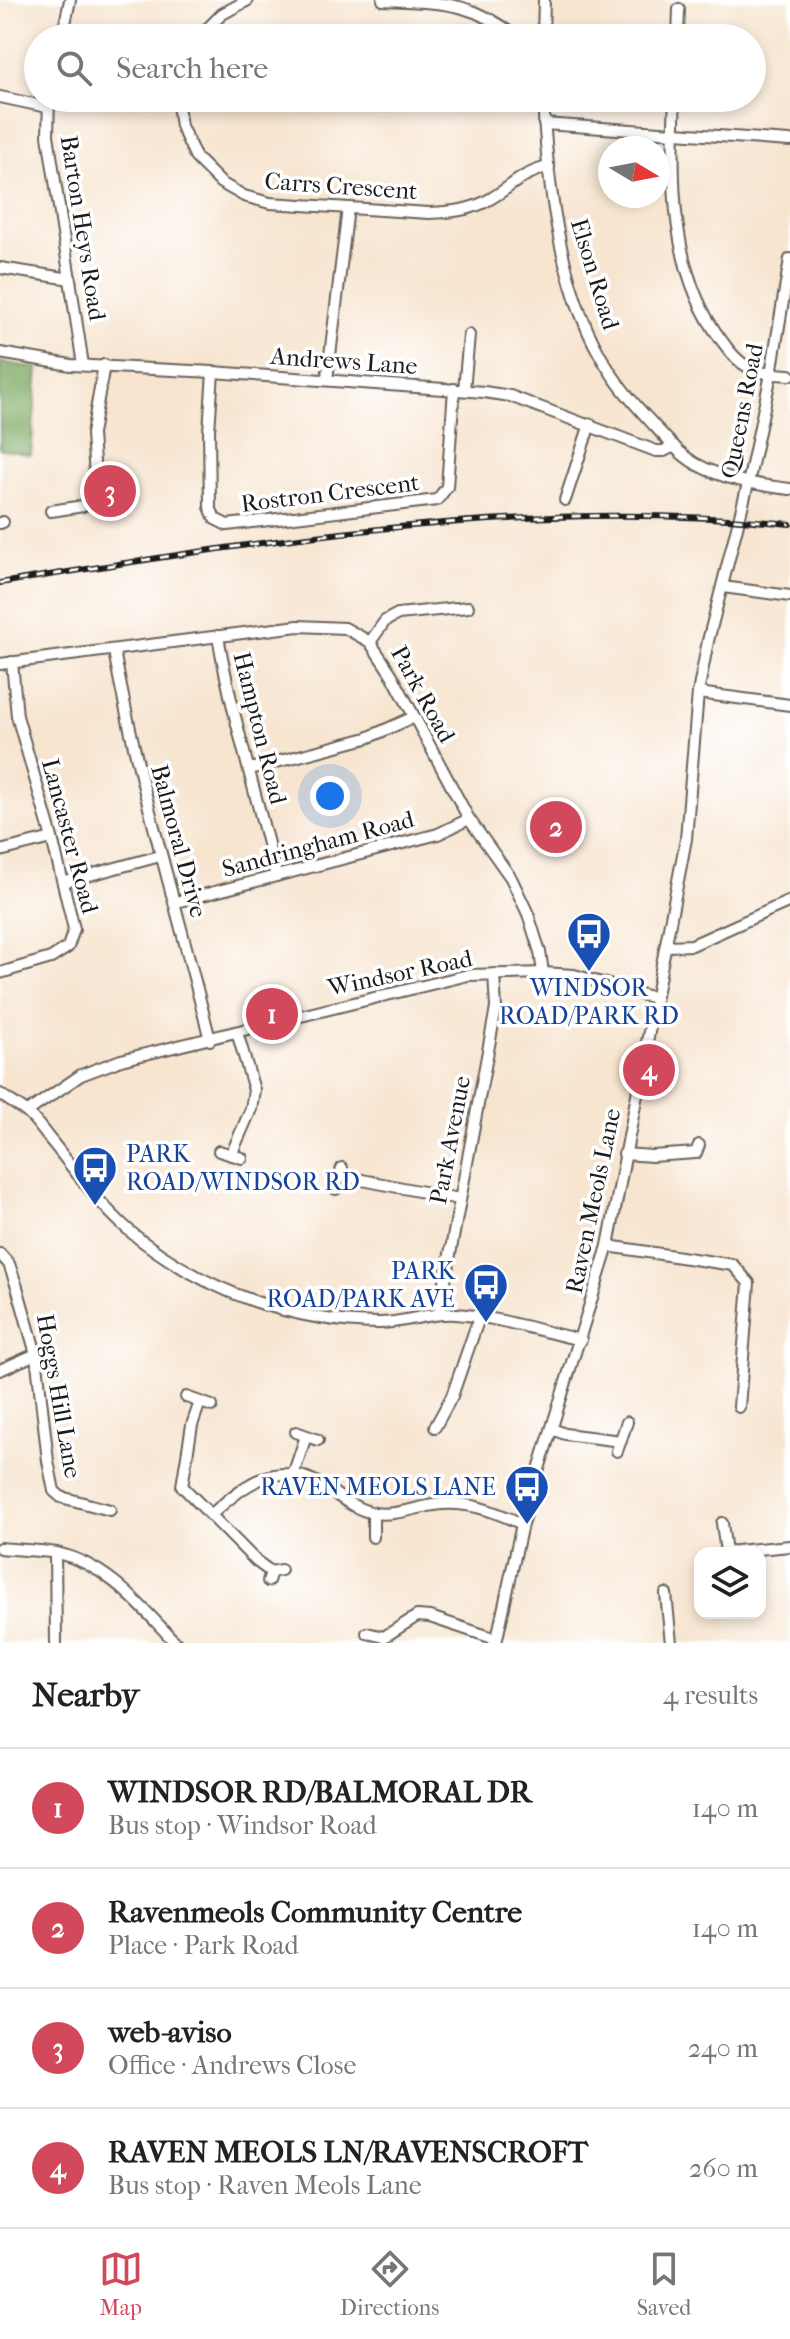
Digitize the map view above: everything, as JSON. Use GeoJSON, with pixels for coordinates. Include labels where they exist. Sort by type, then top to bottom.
{"type":"FeatureCollection","features":[{"type":"Feature","properties":{"kind":"street"},"geometry":{"type":"LineString","coordinates":[[65,24],[70,0]]}},
{"type":"Feature","properties":{"kind":"street"},"geometry":{"type":"LineString","coordinates":[[212,24],[222,14],[248,0]]}},
{"type":"Feature","properties":{"kind":"street"},"geometry":{"type":"LineString","coordinates":[[383,0],[467,6],[501,24]]}},
{"type":"Feature","properties":{"kind":"street"},"geometry":{"type":"LineString","coordinates":[[543,24],[544,0]]}},
{"type":"Feature","properties":{"kind":"street"},"geometry":{"type":"LineString","coordinates":[[678,24],[679,9]]}},
{"type":"Feature","properties":{"kind":"street"},"geometry":{"type":"LineString","coordinates":[[0,97],[24,100]]}},
{"type":"Feature","properties":{"kind":"street","name":"Barton Heys Road"},"geometry":{"type":"LineString","coordinates":[[48,112],[48,135],[83,365]]}},
{"type":"Feature","properties":{"kind":"street","name":"Carrs Crescent"},"geometry":{"type":"LineString","coordinates":[[179,112],[181,126],[192,151],[208,172],[228,188],[261,202],[453,212],[490,199],[521,175],[549,167]]}},
{"type":"Feature","properties":{"kind":"street","name":"Elson Road"},"geometry":{"type":"LineString","coordinates":[[544,112],[557,219],[571,280],[592,338],[607,368],[631,400],[674,446],[701,467],[748,484]]}},
{"type":"Feature","properties":{"kind":"street"},"geometry":{"type":"LineString","coordinates":[[674,112],[673,184],[677,225],[697,297],[716,333],[738,360],[751,369],[790,375]]}},
{"type":"Feature","properties":{"kind":"street"},"geometry":{"type":"LineString","coordinates":[[544,124],[790,141]]}},
{"type":"Feature","properties":{"kind":"street"},"geometry":{"type":"LineString","coordinates":[[327,380],[348,208]]}},
{"type":"Feature","properties":{"kind":"street","name":"Queens Road"},"geometry":{"type":"LineString","coordinates":[[739,524],[771,374],[790,259]]}},
{"type":"Feature","properties":{"kind":"street"},"geometry":{"type":"LineString","coordinates":[[0,268],[71,279]]}},
{"type":"Feature","properties":{"kind":"street"},"geometry":{"type":"LineString","coordinates":[[459,390],[469,335]]}},
{"type":"Feature","properties":{"kind":"street","name":"Andrews Lane"},"geometry":{"type":"LineString","coordinates":[[0,353],[83,365],[327,380],[510,396],[656,451],[674,446]]}},
{"type":"Feature","properties":{"kind":"street"},"geometry":{"type":"LineString","coordinates":[[51,511],[83,506],[91,500],[96,490],[92,434],[104,365]]}},
{"type":"Feature","properties":{"kind":"street","name":"Rostron Crescent"},"geometry":{"type":"LineString","coordinates":[[213,372],[209,431],[210,507],[215,519],[227,525],[437,500],[447,487],[459,390]]}},
{"type":"Feature","properties":{"kind":"street"},"geometry":{"type":"LineString","coordinates":[[565,500],[590,424]]}},
{"type":"Feature","properties":{"kind":"street"},"geometry":{"type":"LineString","coordinates":[[748,484],[790,489]]}},
{"type":"Feature","properties":{"kind":"street","name":"Raven Meols Lane"},"geometry":{"type":"LineString","coordinates":[[496,1641],[522,1524],[608,1246],[686,839],[698,693],[708,641],[739,524]]}},
{"type":"Feature","properties":{"kind":"street"},"geometry":{"type":"LineString","coordinates":[[723,587],[790,596]]}},
{"type":"Feature","properties":{"kind":"street"},"geometry":{"type":"LineString","coordinates":[[370,642],[385,621],[398,614],[468,607]]}},
{"type":"Feature","properties":{"kind":"street","name":"Park Road"},"geometry":{"type":"LineString","coordinates":[[6,663],[314,625],[345,628],[370,642],[469,819],[511,878],[528,914],[543,973]]}},
{"type":"Feature","properties":{"kind":"street","name":"Hampton Road"},"geometry":{"type":"LineString","coordinates":[[218,636],[228,692],[276,876]]}},
{"type":"Feature","properties":{"kind":"street","name":"Balmoral Drive"},"geometry":{"type":"LineString","coordinates":[[114,651],[160,856],[176,902],[210,1040]]}},
{"type":"Feature","properties":{"kind":"street","name":"Lancaster Road"},"geometry":{"type":"LineString","coordinates":[[0,973],[51,958],[68,947],[74,929],[64,882],[17,716],[6,663]]}},
{"type":"Feature","properties":{"kind":"street"},"geometry":{"type":"LineString","coordinates":[[698,693],[790,705]]}},
{"type":"Feature","properties":{"kind":"street"},"geometry":{"type":"LineString","coordinates":[[250,769],[367,738],[414,717]]}},
{"type":"Feature","properties":{"kind":"street","name":"Sandringham Road"},"geometry":{"type":"LineString","coordinates":[[176,902],[438,834],[469,819]]}},
{"type":"Feature","properties":{"kind":"street"},"geometry":{"type":"LineString","coordinates":[[0,851],[52,838]]}},
{"type":"Feature","properties":{"kind":"street"},"geometry":{"type":"LineString","coordinates":[[64,882],[160,856]]}},
{"type":"Feature","properties":{"kind":"street"},"geometry":{"type":"LineString","coordinates":[[667,946],[692,945],[790,901]]}},
{"type":"Feature","properties":{"kind":"street","name":"Park Avenue"},"geometry":{"type":"LineString","coordinates":[[439,1313],[496,1008],[494,974]]}},
{"type":"Feature","properties":{"kind":"street","name":"Windsor Road"},"geometry":{"type":"LineString","coordinates":[[27,1112],[81,1075],[121,1060],[468,975],[574,975],[654,998]]}},
{"type":"Feature","properties":{"kind":"street"},"geometry":{"type":"LineString","coordinates":[[219,1151],[236,1157],[254,1090],[237,1032]]}},
{"type":"Feature","properties":{"kind":"street"},"geometry":{"type":"LineString","coordinates":[[0,1094],[27,1112],[110,1212],[140,1240],[221,1289],[264,1305],[321,1319],[383,1323],[408,1321],[439,1313],[479,1318],[581,1340]]}},
{"type":"Feature","properties":{"kind":"street"},"geometry":{"type":"LineString","coordinates":[[624,1154],[696,1153],[699,1145]]}},
{"type":"Feature","properties":{"kind":"street"},"geometry":{"type":"LineString","coordinates":[[336,1189],[342,1172],[459,1199]]}},
{"type":"Feature","properties":{"kind":"street"},"geometry":{"type":"LineString","coordinates":[[608,1246],[733,1265],[749,1283],[739,1407]]}},
{"type":"Feature","properties":{"kind":"street","name":"Hoggs Hill Lane"},"geometry":{"type":"LineString","coordinates":[[0,1254],[9,1264],[36,1354],[46,1449],[54,1491],[61,1497],[110,1510]]}},
{"type":"Feature","properties":{"kind":"street"},"geometry":{"type":"LineString","coordinates":[[435,1427],[452,1396],[479,1318]]}},
{"type":"Feature","properties":{"kind":"street"},"geometry":{"type":"LineString","coordinates":[[0,1370],[36,1354]]}},
{"type":"Feature","properties":{"kind":"street"},"geometry":{"type":"LineString","coordinates":[[186,1397],[212,1406]]}},
{"type":"Feature","properties":{"kind":"street"},"geometry":{"type":"LineString","coordinates":[[200,1402],[192,1425],[182,1486],[273,1574]]}},
{"type":"Feature","properties":{"kind":"street"},"geometry":{"type":"LineString","coordinates":[[552,1429],[619,1446],[627,1422]]}},
{"type":"Feature","properties":{"kind":"street"},"geometry":{"type":"LineString","coordinates":[[293,1475],[301,1434],[318,1440]]}},
{"type":"Feature","properties":{"kind":"street"},"geometry":{"type":"LineString","coordinates":[[212,1514],[247,1484],[266,1476],[293,1475],[314,1481],[373,1513],[397,1513],[450,1503],[466,1504],[522,1524]]}},
{"type":"Feature","properties":{"kind":"street"},"geometry":{"type":"LineString","coordinates":[[373,1513],[373,1537]]}},
{"type":"Feature","properties":{"kind":"street"},"geometry":{"type":"LineString","coordinates":[[722,1523],[726,1552],[790,1546]]}},
{"type":"Feature","properties":{"kind":"street"},"geometry":{"type":"LineString","coordinates":[[0,1548],[55,1553],[80,1560],[118,1584],[176,1643]]}},
{"type":"Feature","properties":{"kind":"street"},"geometry":{"type":"LineString","coordinates":[[55,1553],[56,1643]]}},
{"type":"Feature","properties":{"kind":"street"},"geometry":{"type":"LineString","coordinates":[[666,1594],[671,1643]]}},
{"type":"Feature","properties":{"kind":"street"},"geometry":{"type":"LineString","coordinates":[[367,1633],[387,1640],[417,1616],[430,1617],[496,1641]]}},
{"type":"Feature","properties":{"kind":"green space"},"geometry":{"type":"Polygon","coordinates":[[[0,362],[38,368],[31,455],[0,449],[0,362]]]}},
{"type":"Feature","properties":{"kind":"railway"},"geometry":{"type":"LineString","coordinates":[[0,583],[295,539],[493,520],[592,516],[691,517],[790,524]]}},
{"type":"Feature","properties":{"kind":"place","name":"web-aviso"},"geometry":{"type":"Point","coordinates":[110,491]}},
{"type":"Feature","properties":{"kind":"place","name":"Ravenmeols Community Centre"},"geometry":{"type":"Point","coordinates":[556,827]}},
{"type":"Feature","properties":{"kind":"place","name":"WINDSOR ROAD/PARK RD"},"geometry":{"type":"Point","coordinates":[589,973]}},
{"type":"Feature","properties":{"kind":"place","name":"WINDSOR RD/BALMORAL DR"},"geometry":{"type":"Point","coordinates":[272,1014]}},
{"type":"Feature","properties":{"kind":"place","name":"RAVEN MEOLS LN/RAVENSCROFT"},"geometry":{"type":"Point","coordinates":[649,1070]}},
{"type":"Feature","properties":{"kind":"place","name":"PARK ROAD/WINDSOR RD"},"geometry":{"type":"Point","coordinates":[95,1207]}},
{"type":"Feature","properties":{"kind":"place","name":"PARK ROAD/PARK AVE"},"geometry":{"type":"Point","coordinates":[486,1324]}},
{"type":"Feature","properties":{"kind":"place","name":"RAVEN MEOLS LANE"},"geometry":{"type":"Point","coordinates":[527,1526]}}]}
